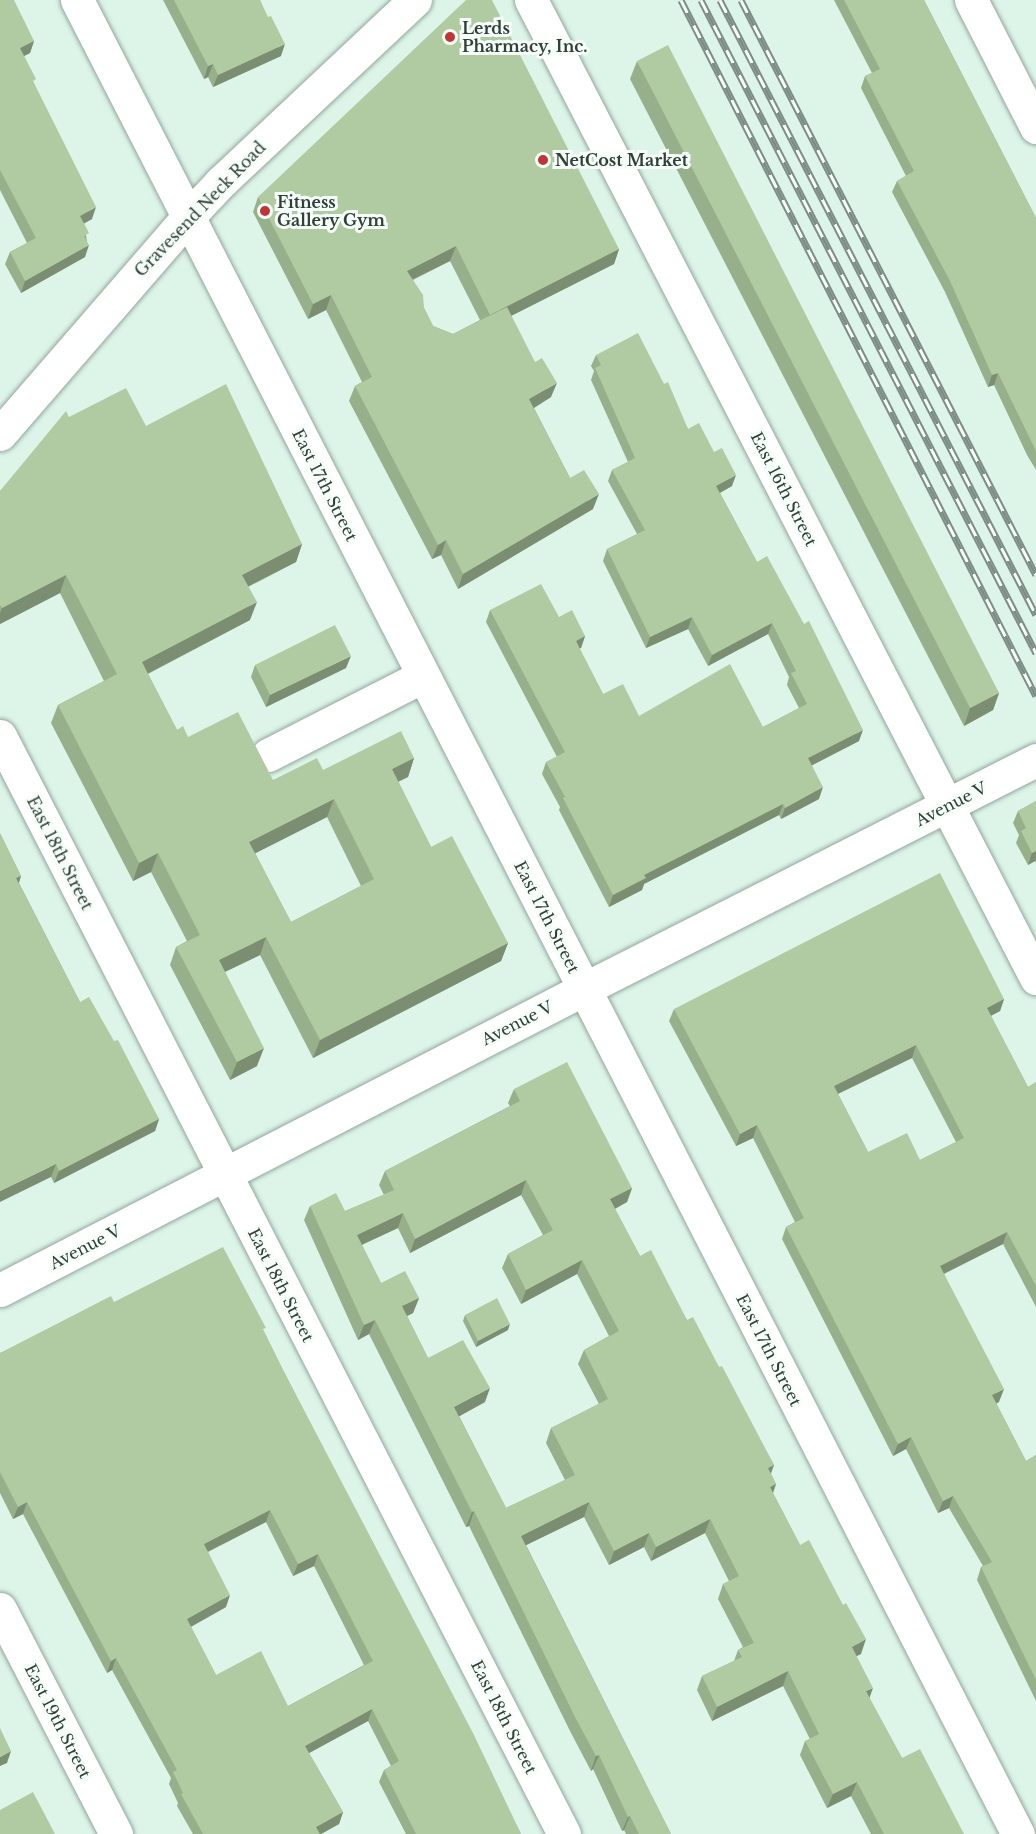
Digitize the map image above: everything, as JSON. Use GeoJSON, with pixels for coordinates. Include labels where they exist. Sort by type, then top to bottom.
{"type":"FeatureCollection","features":[{"type":"Feature","properties":{"kind":"street","name":"East 17th Street"},"geometry":{"type":"LineString","coordinates":[[77,0],[1018,1834]]}},
{"type":"Feature","properties":{"kind":"street","name":"Gravesend Neck Road"},"geometry":{"type":"LineString","coordinates":[[0,434],[221,182],[415,0]]}},
{"type":"Feature","properties":{"kind":"street","name":"East 16th Street"},"geometry":{"type":"LineString","coordinates":[[531,0],[1036,978]]}},
{"type":"Feature","properties":{"kind":"street"},"geometry":{"type":"LineString","coordinates":[[971,0],[1036,127]]}},
{"type":"Feature","properties":{"kind":"street"},"geometry":{"type":"LineString","coordinates":[[268,755],[423,676]]}},
{"type":"Feature","properties":{"kind":"street","name":"East 18th Street"},"geometry":{"type":"LineString","coordinates":[[0,736],[564,1834]]}},
{"type":"Feature","properties":{"kind":"street","name":"Avenue V"},"geometry":{"type":"LineString","coordinates":[[0,1290],[584,989],[1036,760]]}},
{"type":"Feature","properties":{"kind":"street","name":"East 19th Street"},"geometry":{"type":"LineString","coordinates":[[0,1609],[116,1834]]}},
{"type":"Feature","properties":{"kind":"building"},"geometry":{"type":"Polygon","coordinates":[[[0,0],[14,0],[34,41],[20,48],[36,79],[33,81],[96,207],[80,216],[89,233],[84,236],[89,245],[25,281],[10,252],[36,238],[0,170],[0,0]]]}},
{"type":"Feature","properties":{"kind":"building"},"geometry":{"type":"Polygon","coordinates":[[[174,0],[260,0],[285,44],[218,75],[213,64],[208,66],[174,0]]]}},
{"type":"Feature","properties":{"kind":"building"},"geometry":{"type":"Polygon","coordinates":[[[466,0],[492,0],[619,249],[490,315],[456,246],[407,271],[423,295],[424,308],[433,326],[453,334],[507,307],[535,362],[542,358],[557,383],[529,399],[570,478],[584,470],[599,494],[463,574],[446,540],[438,545],[355,386],[372,377],[331,295],[313,304],[258,197],[466,0]]]}},
{"type":"Feature","properties":{"kind":"building"},"geometry":{"type":"Polygon","coordinates":[[[844,0],[924,0],[1036,218],[1036,451],[998,373],[992,375],[950,281],[897,181],[914,171],[865,76],[880,69],[844,0]]]}},
{"type":"Feature","properties":{"kind":"building"},"geometry":{"type":"Polygon","coordinates":[[[668,45],[999,693],[970,708],[637,61],[668,45]]]}},
{"type":"Feature","properties":{"kind":"building"},"geometry":{"type":"Polygon","coordinates":[[[638,333],[664,384],[668,382],[688,429],[699,423],[714,452],[722,448],[736,475],[716,486],[757,562],[767,556],[804,624],[809,621],[863,730],[808,758],[823,787],[785,808],[783,804],[644,875],[646,878],[613,895],[546,762],[565,752],[490,610],[541,584],[559,617],[572,610],[585,636],[576,641],[603,694],[623,684],[639,716],[730,664],[763,727],[807,704],[791,673],[796,671],[772,623],[712,655],[692,617],[650,637],[607,549],[645,530],[612,470],[635,458],[595,368],[601,365],[596,355],[638,333]]]}},
{"type":"Feature","properties":{"kind":"building"},"geometry":{"type":"Polygon","coordinates":[[[226,384],[302,544],[242,575],[257,602],[142,662],[177,730],[183,726],[188,737],[238,712],[273,780],[317,758],[323,770],[401,731],[414,758],[392,769],[431,847],[452,836],[508,943],[320,1040],[266,937],[219,960],[264,1048],[237,1062],[176,947],[200,935],[158,853],[139,863],[58,705],[117,674],[66,575],[2,608],[0,605],[0,491],[66,411],[69,417],[126,388],[146,426],[226,384]],[[334,799],[249,842],[291,922],[374,879],[334,799]]]}},
{"type":"Feature","properties":{"kind":"building"},"geometry":{"type":"Polygon","coordinates":[[[335,625],[351,656],[270,695],[255,665],[335,625]]]}},
{"type":"Feature","properties":{"kind":"building"},"geometry":{"type":"Polygon","coordinates":[[[1036,801],[1036,851],[1032,853],[1021,831],[1026,828],[1018,811],[1036,801]]]}},
{"type":"Feature","properties":{"kind":"building"},"geometry":{"type":"Polygon","coordinates":[[[0,833],[21,876],[16,878],[80,1002],[89,997],[114,1041],[118,1040],[159,1119],[59,1171],[56,1164],[0,1191],[0,833]]]}},
{"type":"Feature","properties":{"kind":"building"},"geometry":{"type":"Polygon","coordinates":[[[940,873],[1004,999],[987,1008],[1028,1087],[1036,1082],[1036,1286],[1007,1232],[940,1266],[1004,1389],[992,1395],[1026,1461],[1036,1455],[1036,1680],[981,1567],[992,1562],[953,1496],[943,1501],[911,1437],[898,1444],[786,1227],[804,1218],[757,1125],[740,1134],[674,1009],[940,873]],[[916,1045],[834,1086],[868,1152],[907,1133],[920,1160],[964,1138],[916,1045]]]}},
{"type":"Feature","properties":{"kind":"building"},"geometry":{"type":"Polygon","coordinates":[[[567,1062],[632,1188],[610,1199],[640,1256],[651,1250],[687,1320],[693,1317],[719,1367],[722,1366],[774,1465],[768,1468],[776,1484],[770,1487],[800,1545],[809,1540],[843,1605],[846,1603],[866,1639],[852,1647],[873,1688],[866,1691],[902,1758],[920,1749],[964,1834],[884,1834],[857,1782],[833,1794],[805,1741],[819,1734],[788,1671],[717,1707],[702,1676],[742,1657],[738,1650],[754,1643],[723,1584],[739,1576],[710,1519],[656,1547],[649,1533],[614,1551],[589,1502],[521,1536],[671,1834],[639,1834],[630,1816],[628,1817],[599,1755],[596,1756],[575,1717],[474,1511],[472,1512],[375,1320],[364,1325],[310,1206],[336,1193],[345,1211],[394,1190],[385,1171],[520,1101],[514,1089],[567,1062]],[[526,1180],[415,1239],[403,1213],[357,1235],[381,1283],[405,1271],[419,1298],[402,1306],[428,1358],[463,1340],[490,1388],[454,1407],[506,1508],[575,1475],[551,1428],[608,1399],[584,1350],[619,1331],[582,1260],[526,1290],[508,1254],[553,1230],[526,1180]]]}},
{"type":"Feature","properties":{"kind":"building"},"geometry":{"type":"Polygon","coordinates":[[[223,1247],[266,1328],[263,1329],[282,1368],[474,1735],[521,1834],[416,1834],[384,1770],[399,1761],[372,1709],[305,1746],[343,1812],[316,1827],[320,1834],[203,1834],[181,1794],[183,1793],[173,1772],[177,1770],[116,1658],[111,1661],[27,1502],[18,1507],[0,1472],[0,1353],[111,1296],[114,1302],[223,1247]],[[270,1510],[204,1544],[230,1595],[187,1619],[216,1675],[261,1651],[288,1706],[373,1661],[318,1554],[298,1564],[270,1510]]]}},
{"type":"Feature","properties":{"kind":"building"},"geometry":{"type":"Polygon","coordinates":[[[497,1298],[510,1324],[478,1341],[465,1315],[497,1298]]]}},
{"type":"Feature","properties":{"kind":"building"},"geometry":{"type":"Polygon","coordinates":[[[0,1728],[11,1751],[0,1757],[0,1728]]]}},
{"type":"Feature","properties":{"kind":"building"},"geometry":{"type":"Polygon","coordinates":[[[33,1792],[55,1834],[0,1834],[0,1810],[33,1792]]]}},
{"type":"Feature","properties":{"kind":"railway"},"geometry":{"type":"LineString","coordinates":[[681,0],[1036,696]]}},
{"type":"Feature","properties":{"kind":"railway"},"geometry":{"type":"LineString","coordinates":[[701,0],[1036,653]]}},
{"type":"Feature","properties":{"kind":"railway"},"geometry":{"type":"LineString","coordinates":[[720,0],[1036,615]]}},
{"type":"Feature","properties":{"kind":"railway"},"geometry":{"type":"LineString","coordinates":[[741,0],[1036,575]]}},
{"type":"Feature","properties":{"kind":"place","name":"Lerds Pharmacy, Inc."},"geometry":{"type":"Point","coordinates":[450,37]}},
{"type":"Feature","properties":{"kind":"place","name":"NetCost Market"},"geometry":{"type":"Point","coordinates":[543,160]}},
{"type":"Feature","properties":{"kind":"place","name":"Fitness Gallery Gym"},"geometry":{"type":"Point","coordinates":[265,211]}}]}
